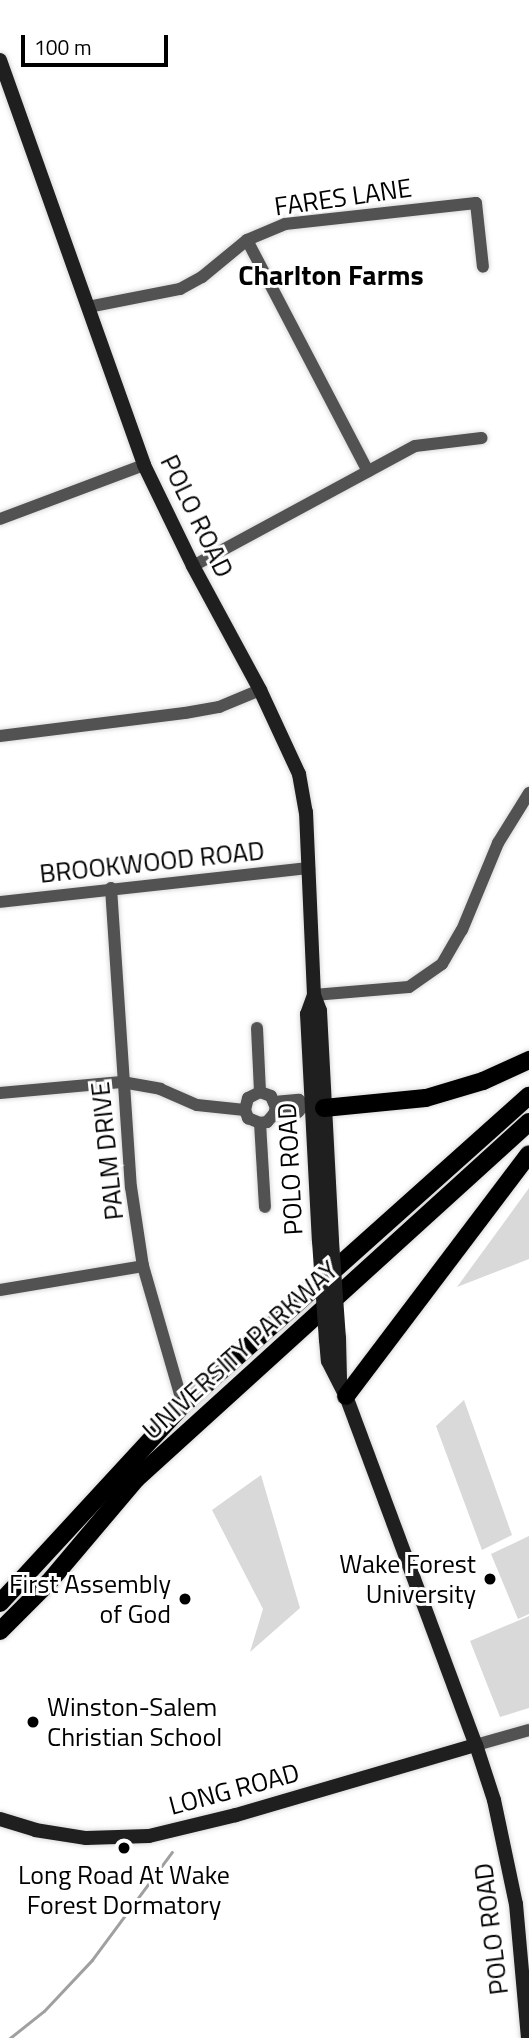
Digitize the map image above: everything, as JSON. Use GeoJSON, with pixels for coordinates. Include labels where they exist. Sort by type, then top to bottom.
{"type":"FeatureCollection","features":[{"type":"Feature","properties":{"kind":"main road","name":"POLO ROAD"},"geometry":{"type":"LineString","coordinates":[[0,60],[144,465],[193,566],[260,690],[299,774],[306,812],[314,995],[320,1011],[312,1126],[325,1241]]}},
{"type":"Feature","properties":{"kind":"main road"},"geometry":{"type":"LineString","coordinates":[[313,1106],[426,1098],[482,1082],[529,1060]]}},
{"type":"Feature","properties":{"kind":"main road","name":"UNIVERSITY PARKWAY"},"geometry":{"type":"LineString","coordinates":[[0,1603],[183,1405],[486,1138],[529,1096]]}},
{"type":"Feature","properties":{"kind":"main road","name":"POLO ROAD"},"geometry":{"type":"LineString","coordinates":[[313,1106],[332,1339],[343,1388],[476,1745],[502,1830],[516,1904],[528,2038]]}},
{"type":"Feature","properties":{"kind":"main road","name":"UNIVERSITY PARKWAY"},"geometry":{"type":"LineString","coordinates":[[0,1631],[49,1582],[136,1479],[529,1122]]}},
{"type":"Feature","properties":{"kind":"main road"},"geometry":{"type":"LineString","coordinates":[[343,1388],[529,1154]]}},
{"type":"Feature","properties":{"kind":"main road","name":"LONG ROAD"},"geometry":{"type":"LineString","coordinates":[[0,1819],[54,1834],[86,1838],[149,1836],[236,1815],[476,1745]]}},
{"type":"Feature","properties":{"kind":"street","name":"FARES LANE"},"geometry":{"type":"LineString","coordinates":[[88,307],[180,289],[202,277],[247,240],[285,224],[476,203],[483,267]]}},
{"type":"Feature","properties":{"kind":"street"},"geometry":{"type":"LineString","coordinates":[[247,240],[368,471]]}},
{"type":"Feature","properties":{"kind":"street"},"geometry":{"type":"LineString","coordinates":[[193,566],[415,446],[482,438]]}},
{"type":"Feature","properties":{"kind":"street"},"geometry":{"type":"LineString","coordinates":[[0,519],[144,465]]}},
{"type":"Feature","properties":{"kind":"street"},"geometry":{"type":"LineString","coordinates":[[0,736],[219,707],[260,690]]}},
{"type":"Feature","properties":{"kind":"street"},"geometry":{"type":"LineString","coordinates":[[314,995],[409,987],[428,977],[442,964],[462,930],[498,843],[529,793]]}},
{"type":"Feature","properties":{"kind":"street","name":"BROOKWOOD ROAD"},"geometry":{"type":"LineString","coordinates":[[0,902],[309,868]]}},
{"type":"Feature","properties":{"kind":"street","name":"PALM DRIVE"},"geometry":{"type":"LineString","coordinates":[[111,888],[131,1187],[143,1266],[183,1405]]}},
{"type":"Feature","properties":{"kind":"street"},"geometry":{"type":"LineString","coordinates":[[257,1028],[260,1092]]}},
{"type":"Feature","properties":{"kind":"street"},"geometry":{"type":"LineString","coordinates":[[0,1093],[122,1082],[160,1089],[197,1105],[245,1110]]}},
{"type":"Feature","properties":{"kind":"street"},"geometry":{"type":"LineString","coordinates":[[260,1092],[271,1096],[274,1108],[267,1122],[260,1123],[248,1118],[245,1110],[248,1098],[260,1092]]}},
{"type":"Feature","properties":{"kind":"street"},"geometry":{"type":"LineString","coordinates":[[274,1108],[298,1112],[313,1106]]}},
{"type":"Feature","properties":{"kind":"street"},"geometry":{"type":"LineString","coordinates":[[260,1123],[265,1207]]}},
{"type":"Feature","properties":{"kind":"street"},"geometry":{"type":"LineString","coordinates":[[0,1290],[143,1266]]}},
{"type":"Feature","properties":{"kind":"street"},"geometry":{"type":"LineString","coordinates":[[476,1745],[529,1730]]}},
{"type":"Feature","properties":{"kind":"shaded area"},"geometry":{"type":"Polygon","coordinates":[[[529,1188],[529,1259],[457,1287],[529,1188]]]}},
{"type":"Feature","properties":{"kind":"shaded area"},"geometry":{"type":"Polygon","coordinates":[[[464,1400],[512,1535],[482,1550],[436,1426],[464,1400]]]}},
{"type":"Feature","properties":{"kind":"shaded area"},"geometry":{"type":"Polygon","coordinates":[[[261,1475],[300,1608],[250,1652],[263,1609],[212,1510],[261,1475]]]}},
{"type":"Feature","properties":{"kind":"shaded area"},"geometry":{"type":"Polygon","coordinates":[[[529,1536],[529,1614],[518,1619],[491,1554],[529,1536]]]}},
{"type":"Feature","properties":{"kind":"shaded area"},"geometry":{"type":"Polygon","coordinates":[[[529,1616],[529,1708],[500,1717],[470,1641],[529,1616]]]}},
{"type":"Feature","properties":{"kind":"waterway"},"geometry":{"type":"LineString","coordinates":[[10,2038],[44,2011],[92,1960],[172,1852]]}},
{"type":"Feature","properties":{"kind":"place","name":"Wake Forest University"},"geometry":{"type":"Point","coordinates":[490,1579]}},
{"type":"Feature","properties":{"kind":"place","name":"First Assembly of God"},"geometry":{"type":"Point","coordinates":[185,1599]}},
{"type":"Feature","properties":{"kind":"place","name":"Winston-Salem Christian School"},"geometry":{"type":"Point","coordinates":[33,1722]}},
{"type":"Feature","properties":{"kind":"place","name":"Long Road At Wake Forest Dormatory"},"geometry":{"type":"Point","coordinates":[124,1848]}},
{"type":"Feature","properties":{"kind":"district","name":"Charlton Farms"},"geometry":{"type":"Point","coordinates":[331,275]}}]}
